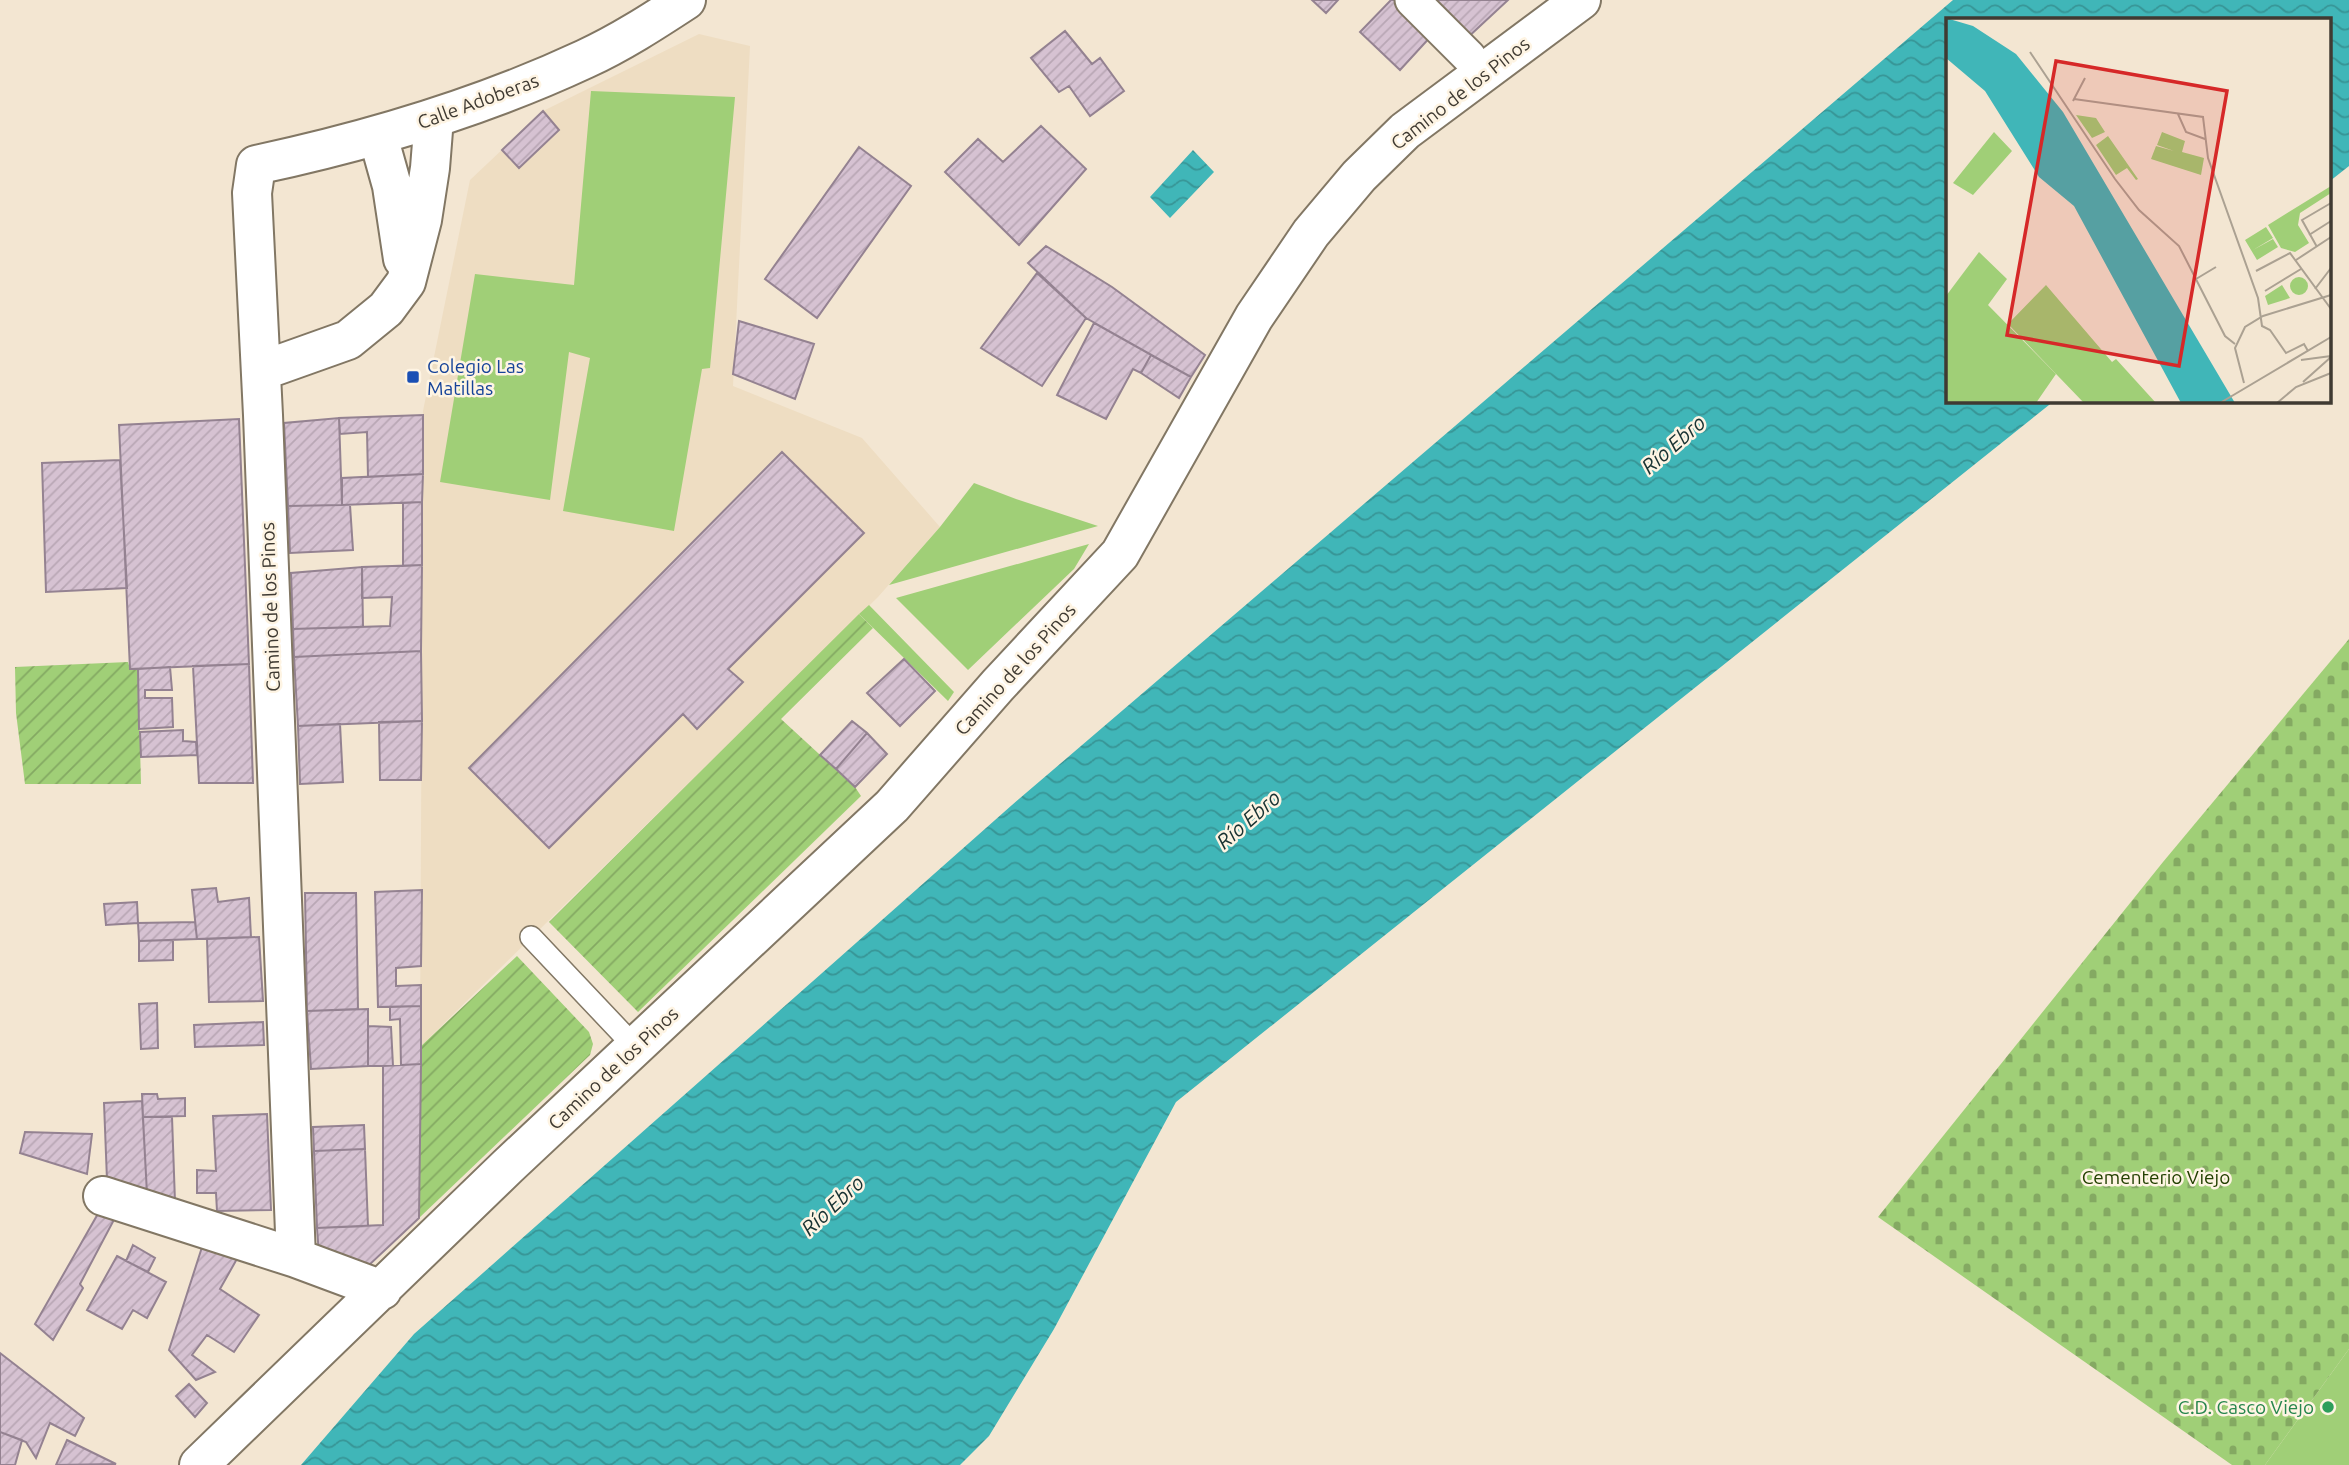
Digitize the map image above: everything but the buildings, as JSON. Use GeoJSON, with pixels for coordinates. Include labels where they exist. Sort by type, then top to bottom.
{"type":"FeatureCollection","features":[{"type":"Feature","properties":{"kind":"street","name":"Calle Adoberas"},"geometry":{"type":"LineString","coordinates":[[256,165],[378,136],[435,118],[587,58],[686,0]]}},
{"type":"Feature","properties":{"kind":"street","name":"Camino de los Pinos"},"geometry":{"type":"LineString","coordinates":[[1412,0],[1469,57]]}},
{"type":"Feature","properties":{"kind":"street","name":"Camino de los Pinos"},"geometry":{"type":"LineString","coordinates":[[199,1465],[508,1166],[892,806],[998,685],[1120,554],[1254,317],[1311,233],[1360,176],[1405,131],[1581,0]]}},
{"type":"Feature","properties":{"kind":"street"},"geometry":{"type":"LineString","coordinates":[[261,371],[348,341],[386,309],[406,282],[422,220],[435,118]]}},
{"type":"Feature","properties":{"kind":"street"},"geometry":{"type":"LineString","coordinates":[[378,136],[393,186],[406,282]]}},
{"type":"Feature","properties":{"kind":"street","name":"Camino de los Pinos"},"geometry":{"type":"LineString","coordinates":[[256,165],[252,193],[296,1258]]}},
{"type":"Feature","properties":{"kind":"street"},"geometry":{"type":"LineString","coordinates":[[103,1196],[296,1258],[382,1290]]}},
{"type":"Feature","properties":{"kind":"lane"},"geometry":{"type":"LineString","coordinates":[[531,937],[635,1047]]}},
{"type":"Feature","properties":{"kind":"shaded area"},"geometry":{"type":"Polygon","coordinates":[[[699,34],[750,46],[733,386],[862,438],[940,527],[878,597],[420,1047],[423,411],[470,180],[543,111],[699,34]]]}},
{"type":"Feature","properties":{"kind":"green space"},"geometry":{"type":"Polygon","coordinates":[[[591,91],[735,97],[710,368],[702,369],[674,531],[563,511],[590,358],[569,352],[550,500],[440,482],[475,274],[574,285],[591,91]]]}},
{"type":"Feature","properties":{"kind":"green space"},"geometry":{"type":"Polygon","coordinates":[[[974,483],[1098,526],[889,585],[940,527],[974,483]]]}},
{"type":"Feature","properties":{"kind":"green space"},"geometry":{"type":"Polygon","coordinates":[[[1089,544],[1074,569],[968,670],[896,598],[1089,544]]]}},
{"type":"Feature","properties":{"kind":"green space"},"geometry":{"type":"Polygon","coordinates":[[[869,605],[954,692],[948,701],[859,614],[869,605]]]}},
{"type":"Feature","properties":{"kind":"green space"},"geometry":{"type":"Polygon","coordinates":[[[859,614],[873,628],[781,719],[855,787],[861,796],[638,1012],[549,922],[859,614]]]}},
{"type":"Feature","properties":{"kind":"green space","name":"Cementerio Viejo"},"geometry":{"type":"Polygon","coordinates":[[[2349,639],[2349,1349],[2265,1465],[2232,1465],[1878,1217],[2163,862],[2349,639]]]}},
{"type":"Feature","properties":{"kind":"green space"},"geometry":{"type":"Polygon","coordinates":[[[128,662],[130,669],[138,669],[141,784],[25,784],[16,713],[15,667],[128,662]]]}},
{"type":"Feature","properties":{"kind":"green space"},"geometry":{"type":"Polygon","coordinates":[[[517,956],[589,1032],[593,1044],[590,1055],[419,1218],[420,1047],[517,956]]]}},
{"type":"Feature","properties":{"kind":"green space","name":"C.D. Casco Viejo"},"geometry":{"type":"Polygon","coordinates":[[[2349,1349],[2349,1465],[2265,1465],[2349,1349]]]}},
{"type":"Feature","properties":{"kind":"water","name":"Río Ebro"},"geometry":{"type":"Polygon","coordinates":[[[1953,0],[2349,0],[2349,166],[2332,179],[2332,18],[1946,18],[1946,402],[2053,402],[1176,1102],[1054,1329],[989,1436],[960,1465],[301,1465],[414,1334],[1012,805],[1953,0]]]}},
{"type":"Feature","properties":{"kind":"water"},"geometry":{"type":"Polygon","coordinates":[[[1193,150],[1214,172],[1170,218],[1150,197],[1193,150]]]}},
{"type":"Feature","properties":{"kind":"place","name":"Colegio Las Matillas"},"geometry":{"type":"Point","coordinates":[413,377]}},
{"type":"Feature","properties":{"kind":"place","name":"C.D. Casco Viejo"},"geometry":{"type":"Point","coordinates":[2328,1407]}}]}
